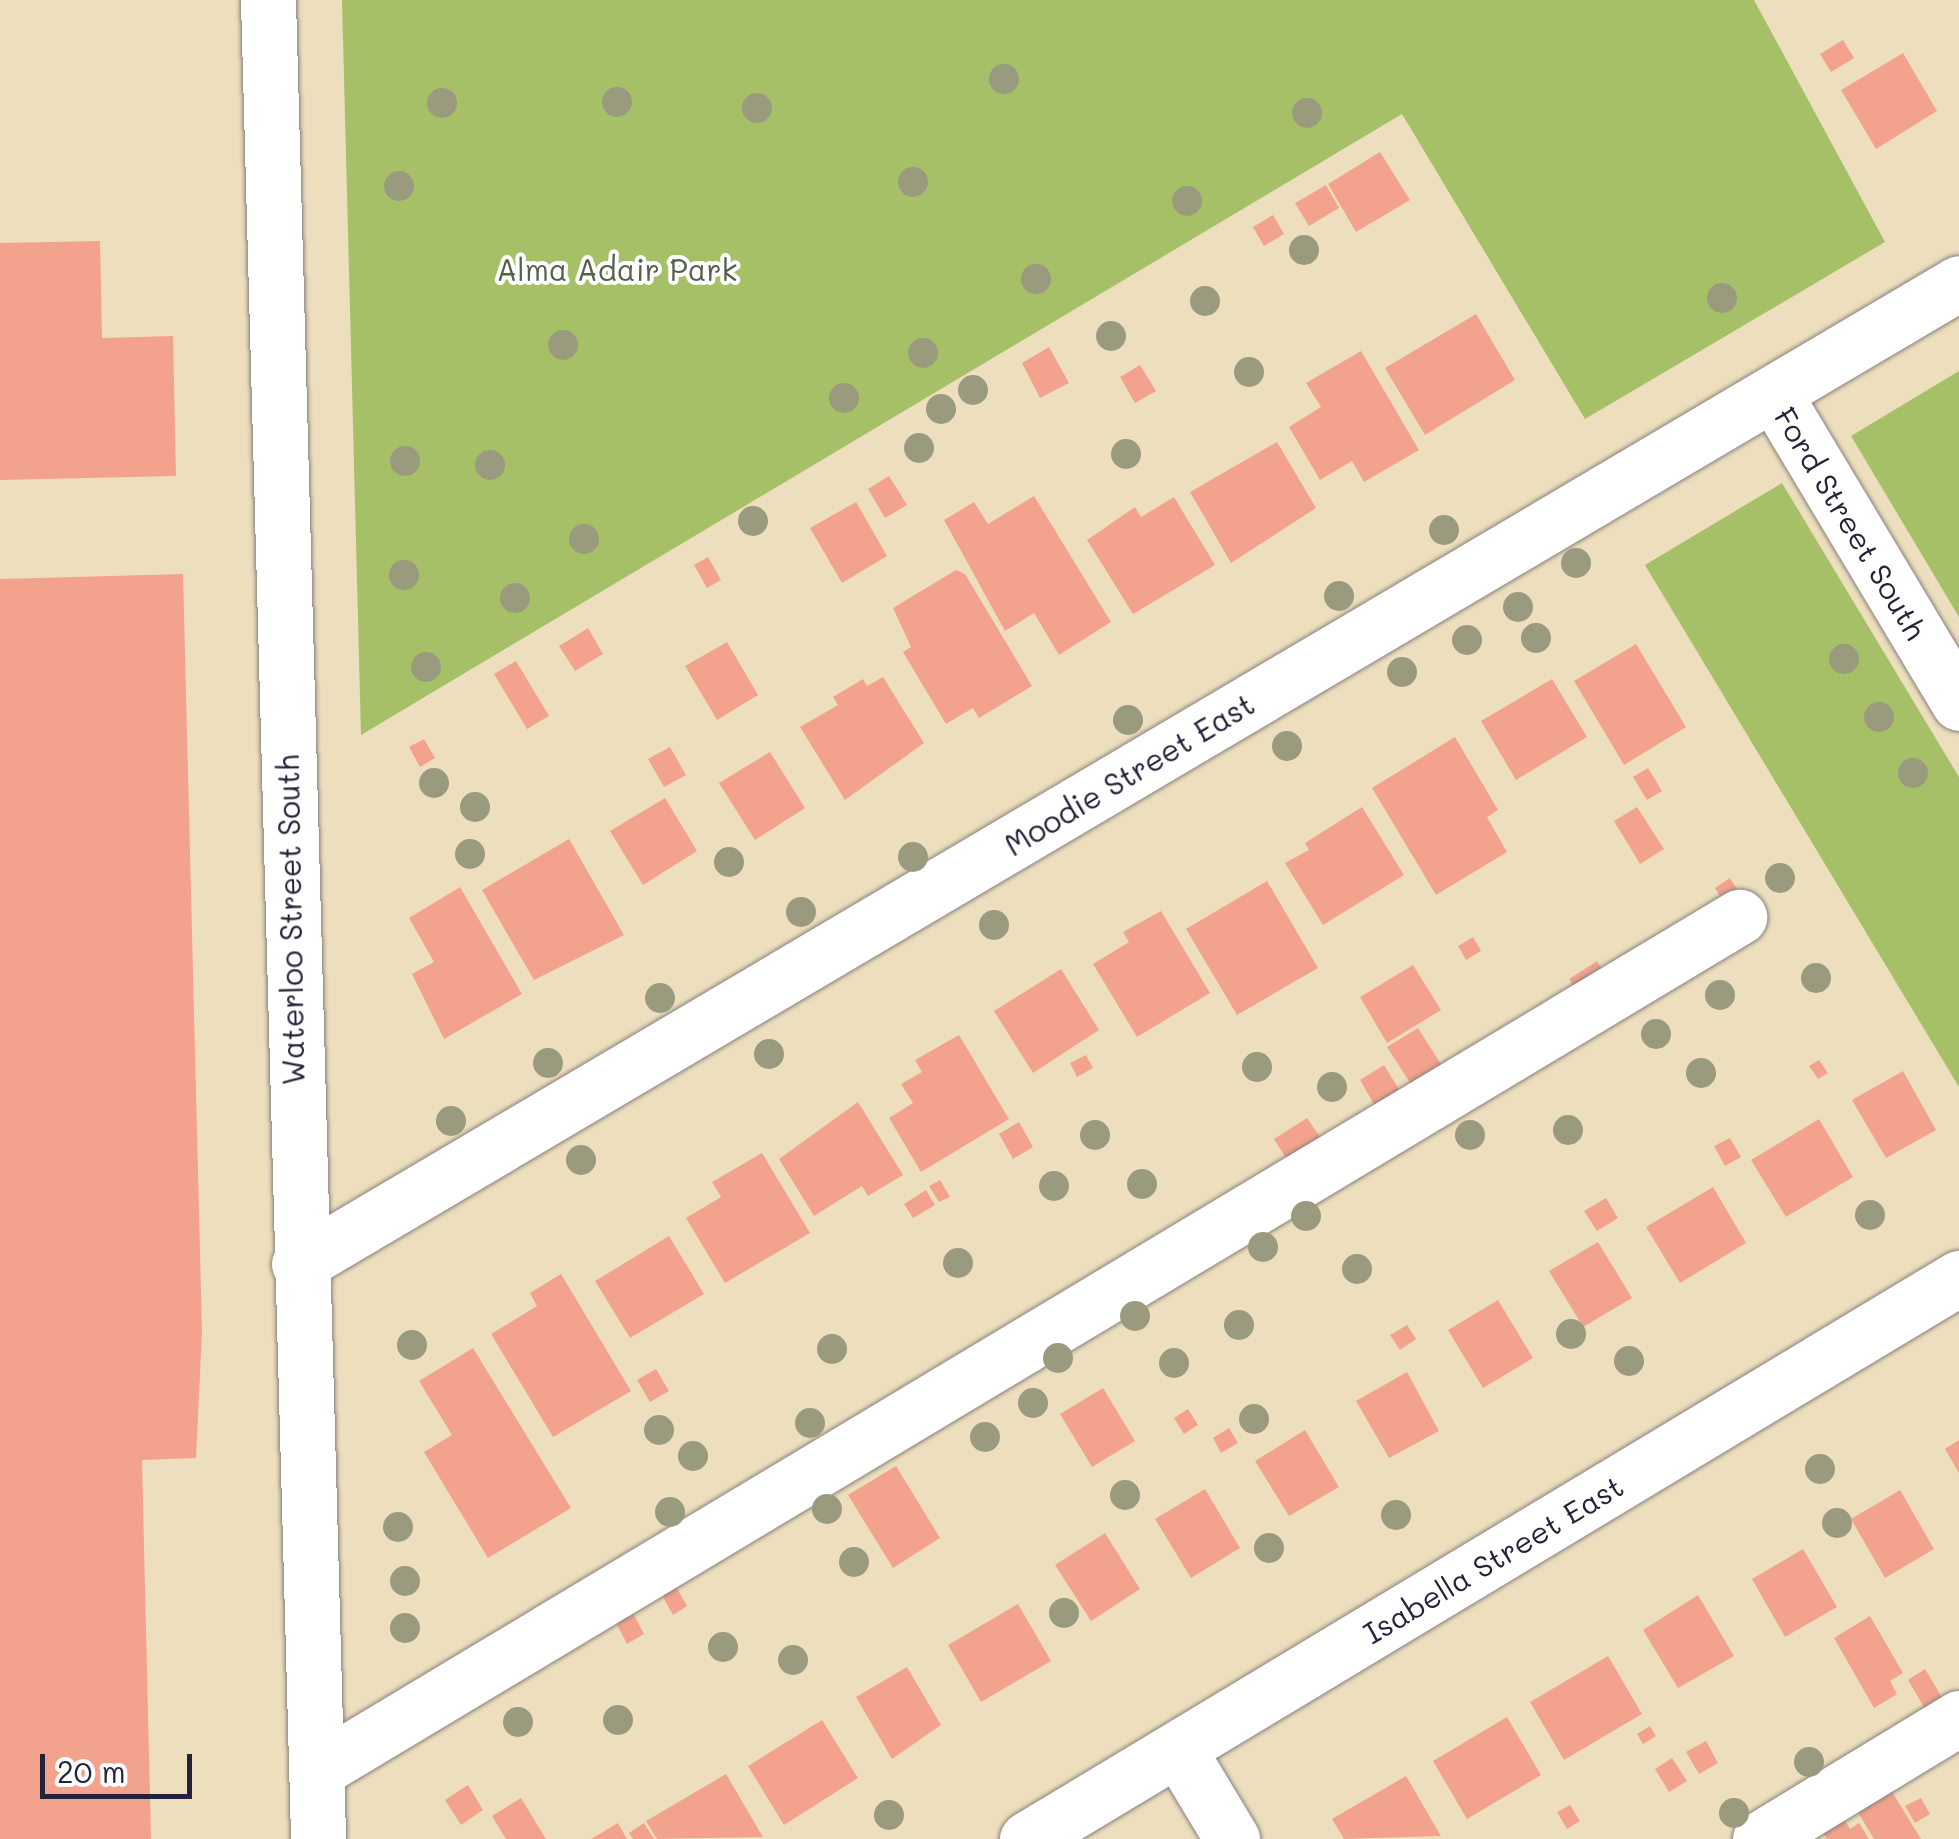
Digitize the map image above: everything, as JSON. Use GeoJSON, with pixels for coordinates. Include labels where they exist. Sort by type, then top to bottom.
{"type":"FeatureCollection","features":[{"type":"Feature","properties":{"kind":"street","name":"Waterloo Street South"},"geometry":{"type":"LineString","coordinates":[[268,0],[298,1264],[318,1839]]}},
{"type":"Feature","properties":{"kind":"street","name":"Moodie Street East"},"geometry":{"type":"LineString","coordinates":[[298,1264],[1959,283]]}},
{"type":"Feature","properties":{"kind":"street","name":"Ford Street South"},"geometry":{"type":"LineString","coordinates":[[1774,394],[1959,703]]}},
{"type":"Feature","properties":{"kind":"street"},"geometry":{"type":"LineString","coordinates":[[316,1771],[1739,917]]}},
{"type":"Feature","properties":{"kind":"street","name":"Isabella Street East"},"geometry":{"type":"LineString","coordinates":[[1026,1839],[1959,1278]]}},
{"type":"Feature","properties":{"kind":"street"},"geometry":{"type":"LineString","coordinates":[[1760,1839],[1959,1718]]}},
{"type":"Feature","properties":{"kind":"street"},"geometry":{"type":"LineString","coordinates":[[1178,1749],[1232,1839]]}},
{"type":"Feature","properties":{"kind":"green space","name":"Alma Adair Park"},"geometry":{"type":"Polygon","coordinates":[[[342,0],[1754,0],[1885,242],[1585,419],[1402,114],[361,735],[342,0]]]}},
{"type":"Feature","properties":{"kind":"green space"},"geometry":{"type":"Polygon","coordinates":[[[1959,371],[1959,617],[1851,436],[1959,371]]]}},
{"type":"Feature","properties":{"kind":"green space"},"geometry":{"type":"Polygon","coordinates":[[[1782,483],[1959,777],[1959,1087],[1645,565],[1782,483]]]}},
{"type":"Feature","properties":{"kind":"building"},"geometry":{"type":"Polygon","coordinates":[[[1843,40],[1854,58],[1831,72],[1820,54],[1843,40]]]}},
{"type":"Feature","properties":{"kind":"building"},"geometry":{"type":"Polygon","coordinates":[[[1903,53],[1937,111],[1876,149],[1841,90],[1903,53]]]}},
{"type":"Feature","properties":{"kind":"building"},"geometry":{"type":"Polygon","coordinates":[[[1380,152],[1410,200],[1356,232],[1328,184],[1380,152]]]}},
{"type":"Feature","properties":{"kind":"building"},"geometry":{"type":"Polygon","coordinates":[[[1326,185],[1339,208],[1309,226],[1295,203],[1326,185]]]}},
{"type":"Feature","properties":{"kind":"building"},"geometry":{"type":"Polygon","coordinates":[[[1273,215],[1284,234],[1264,246],[1253,227],[1273,215]]]}},
{"type":"Feature","properties":{"kind":"building"},"geometry":{"type":"Polygon","coordinates":[[[100,241],[102,338],[173,336],[176,476],[0,480],[0,243],[100,241]]]}},
{"type":"Feature","properties":{"kind":"building"},"geometry":{"type":"Polygon","coordinates":[[[1476,314],[1515,380],[1425,435],[1385,368],[1476,314]]]}},
{"type":"Feature","properties":{"kind":"building"},"geometry":{"type":"Polygon","coordinates":[[[1049,347],[1069,383],[1040,398],[1022,363],[1049,347]]]}},
{"type":"Feature","properties":{"kind":"building"},"geometry":{"type":"Polygon","coordinates":[[[1361,351],[1419,450],[1364,482],[1352,461],[1320,480],[1289,427],[1321,407],[1306,383],[1361,351]]]}},
{"type":"Feature","properties":{"kind":"building"},"geometry":{"type":"Polygon","coordinates":[[[1140,365],[1156,391],[1135,403],[1120,377],[1140,365]]]}},
{"type":"Feature","properties":{"kind":"building"},"geometry":{"type":"Polygon","coordinates":[[[1277,442],[1316,508],[1231,563],[1190,492],[1277,442]]]}},
{"type":"Feature","properties":{"kind":"building"},"geometry":{"type":"Polygon","coordinates":[[[889,476],[907,505],[885,518],[868,489],[889,476]]]}},
{"type":"Feature","properties":{"kind":"building"},"geometry":{"type":"Polygon","coordinates":[[[1034,496],[1111,622],[1059,655],[1034,613],[1005,631],[944,520],[974,502],[988,524],[1034,496]]]}},
{"type":"Feature","properties":{"kind":"building"},"geometry":{"type":"Polygon","coordinates":[[[1174,497],[1215,565],[1133,614],[1087,540],[1135,507],[1141,517],[1174,497]]]}},
{"type":"Feature","properties":{"kind":"building"},"geometry":{"type":"Polygon","coordinates":[[[856,502],[887,556],[842,583],[810,528],[856,502]]]}},
{"type":"Feature","properties":{"kind":"building"},"geometry":{"type":"Polygon","coordinates":[[[708,557],[721,580],[707,588],[694,565],[708,557]]]}},
{"type":"Feature","properties":{"kind":"building"},"geometry":{"type":"Polygon","coordinates":[[[956,570],[965,574],[1032,686],[979,718],[973,708],[946,724],[903,652],[911,647],[893,608],[956,570]]]}},
{"type":"Feature","properties":{"kind":"building"},"geometry":{"type":"Polygon","coordinates":[[[183,574],[202,1332],[196,1458],[142,1460],[151,1839],[0,1839],[0,579],[183,574]]]}},
{"type":"Feature","properties":{"kind":"building"},"geometry":{"type":"Polygon","coordinates":[[[588,628],[603,654],[575,671],[559,646],[588,628]]]}},
{"type":"Feature","properties":{"kind":"building"},"geometry":{"type":"Polygon","coordinates":[[[727,642],[758,695],[717,720],[685,666],[727,642]]]}},
{"type":"Feature","properties":{"kind":"building"},"geometry":{"type":"Polygon","coordinates":[[[1636,644],[1686,727],[1624,765],[1574,681],[1636,644]]]}},
{"type":"Feature","properties":{"kind":"building"},"geometry":{"type":"Polygon","coordinates":[[[516,661],[549,716],[527,729],[494,674],[516,661]]]}},
{"type":"Feature","properties":{"kind":"building"},"geometry":{"type":"Polygon","coordinates":[[[883,677],[924,743],[845,800],[800,727],[838,705],[833,697],[863,679],[867,686],[883,677]]]}},
{"type":"Feature","properties":{"kind":"building"},"geometry":{"type":"Polygon","coordinates":[[[1552,679],[1587,737],[1516,780],[1481,721],[1552,679]]]}},
{"type":"Feature","properties":{"kind":"building"},"geometry":{"type":"Polygon","coordinates":[[[1455,737],[1498,810],[1487,817],[1507,852],[1436,895],[1372,788],[1455,737]]]}},
{"type":"Feature","properties":{"kind":"building"},"geometry":{"type":"Polygon","coordinates":[[[424,739],[435,758],[420,767],[409,747],[424,739]]]}},
{"type":"Feature","properties":{"kind":"building"},"geometry":{"type":"Polygon","coordinates":[[[670,747],[686,775],[664,787],[648,759],[670,747]]]}},
{"type":"Feature","properties":{"kind":"building"},"geometry":{"type":"Polygon","coordinates":[[[770,752],[805,808],[755,840],[719,783],[770,752]]]}},
{"type":"Feature","properties":{"kind":"building"},"geometry":{"type":"Polygon","coordinates":[[[1648,768],[1662,791],[1647,800],[1633,777],[1648,768]]]}},
{"type":"Feature","properties":{"kind":"building"},"geometry":{"type":"Polygon","coordinates":[[[665,798],[697,851],[643,885],[610,831],[665,798]]]}},
{"type":"Feature","properties":{"kind":"building"},"geometry":{"type":"Polygon","coordinates":[[[1362,807],[1404,875],[1323,925],[1285,863],[1309,850],[1305,843],[1362,807]]]}},
{"type":"Feature","properties":{"kind":"building"},"geometry":{"type":"Polygon","coordinates":[[[1637,807],[1664,849],[1640,864],[1614,821],[1637,807]]]}},
{"type":"Feature","properties":{"kind":"building"},"geometry":{"type":"Polygon","coordinates":[[[569,839],[624,935],[534,980],[482,890],[569,839]]]}},
{"type":"Feature","properties":{"kind":"building"},"geometry":{"type":"Polygon","coordinates":[[[1730,878],[1738,891],[1723,901],[1715,888],[1730,878]]]}},
{"type":"Feature","properties":{"kind":"building"},"geometry":{"type":"Polygon","coordinates":[[[1267,881],[1318,968],[1237,1015],[1186,929],[1267,881]]]}},
{"type":"Feature","properties":{"kind":"building"},"geometry":{"type":"Polygon","coordinates":[[[460,887],[522,994],[444,1039],[412,974],[434,962],[409,918],[460,887]]]}},
{"type":"Feature","properties":{"kind":"building"},"geometry":{"type":"Polygon","coordinates":[[[1161,911],[1210,993],[1137,1037],[1093,964],[1129,942],[1123,932],[1161,911]]]}},
{"type":"Feature","properties":{"kind":"building"},"geometry":{"type":"Polygon","coordinates":[[[1473,937],[1481,951],[1466,960],[1458,946],[1473,937]]]}},
{"type":"Feature","properties":{"kind":"building"},"geometry":{"type":"Polygon","coordinates":[[[1597,961],[1607,977],[1579,995],[1569,979],[1597,961]]]}},
{"type":"Feature","properties":{"kind":"building"},"geometry":{"type":"Polygon","coordinates":[[[1413,965],[1441,1010],[1387,1043],[1360,997],[1413,965]]]}},
{"type":"Feature","properties":{"kind":"building"},"geometry":{"type":"Polygon","coordinates":[[[1061,969],[1099,1030],[1033,1073],[994,1011],[1061,969]]]}},
{"type":"Feature","properties":{"kind":"building"},"geometry":{"type":"Polygon","coordinates":[[[1418,1028],[1446,1072],[1416,1092],[1387,1047],[1418,1028]]]}},
{"type":"Feature","properties":{"kind":"building"},"geometry":{"type":"Polygon","coordinates":[[[959,1035],[1009,1119],[921,1172],[889,1118],[913,1103],[901,1084],[922,1072],[915,1060],[959,1035]]]}},
{"type":"Feature","properties":{"kind":"building"},"geometry":{"type":"Polygon","coordinates":[[[1086,1055],[1093,1068],[1077,1077],[1070,1063],[1086,1055]]]}},
{"type":"Feature","properties":{"kind":"building"},"geometry":{"type":"Polygon","coordinates":[[[1819,1060],[1828,1073],[1818,1079],[1809,1066],[1819,1060]]]}},
{"type":"Feature","properties":{"kind":"building"},"geometry":{"type":"Polygon","coordinates":[[[1384,1065],[1400,1091],[1375,1106],[1360,1080],[1384,1065]]]}},
{"type":"Feature","properties":{"kind":"building"},"geometry":{"type":"Polygon","coordinates":[[[1903,1071],[1936,1130],[1886,1158],[1852,1100],[1903,1071]]]}},
{"type":"Feature","properties":{"kind":"building"},"geometry":{"type":"Polygon","coordinates":[[[858,1102],[903,1175],[868,1196],[862,1186],[814,1216],[779,1159],[858,1102]]]}},
{"type":"Feature","properties":{"kind":"building"},"geometry":{"type":"Polygon","coordinates":[[[1307,1118],[1323,1141],[1289,1163],[1274,1139],[1307,1118]]]}},
{"type":"Feature","properties":{"kind":"building"},"geometry":{"type":"Polygon","coordinates":[[[1819,1119],[1853,1177],[1786,1217],[1751,1160],[1819,1119]]]}},
{"type":"Feature","properties":{"kind":"building"},"geometry":{"type":"Polygon","coordinates":[[[1019,1122],[1033,1147],[1013,1159],[999,1134],[1019,1122]]]}},
{"type":"Feature","properties":{"kind":"building"},"geometry":{"type":"Polygon","coordinates":[[[1730,1138],[1741,1157],[1725,1166],[1714,1146],[1730,1138]]]}},
{"type":"Feature","properties":{"kind":"building"},"geometry":{"type":"Polygon","coordinates":[[[762,1153],[810,1233],[725,1283],[686,1218],[721,1197],[712,1182],[762,1153]]]}},
{"type":"Feature","properties":{"kind":"building"},"geometry":{"type":"Polygon","coordinates":[[[940,1180],[950,1197],[939,1202],[929,1186],[940,1180]]]}},
{"type":"Feature","properties":{"kind":"building"},"geometry":{"type":"Polygon","coordinates":[[[1713,1187],[1746,1243],[1680,1283],[1646,1227],[1713,1187]]]}},
{"type":"Feature","properties":{"kind":"building"},"geometry":{"type":"Polygon","coordinates":[[[926,1190],[935,1205],[913,1218],[904,1204],[926,1190]]]}},
{"type":"Feature","properties":{"kind":"building"},"geometry":{"type":"Polygon","coordinates":[[[1606,1198],[1618,1218],[1597,1231],[1584,1211],[1606,1198]]]}},
{"type":"Feature","properties":{"kind":"building"},"geometry":{"type":"Polygon","coordinates":[[[669,1236],[704,1294],[630,1338],[595,1281],[669,1236]]]}},
{"type":"Feature","properties":{"kind":"building"},"geometry":{"type":"Polygon","coordinates":[[[1598,1242],[1632,1298],[1583,1327],[1549,1271],[1598,1242]]]}},
{"type":"Feature","properties":{"kind":"building"},"geometry":{"type":"Polygon","coordinates":[[[561,1274],[631,1391],[553,1437],[491,1334],[537,1306],[530,1293],[561,1274]]]}},
{"type":"Feature","properties":{"kind":"building"},"geometry":{"type":"Polygon","coordinates":[[[1498,1300],[1533,1358],[1483,1388],[1448,1330],[1498,1300]]]}},
{"type":"Feature","properties":{"kind":"building"},"geometry":{"type":"Polygon","coordinates":[[[1407,1325],[1416,1339],[1400,1350],[1390,1335],[1407,1325]]]}},
{"type":"Feature","properties":{"kind":"building"},"geometry":{"type":"Polygon","coordinates":[[[473,1348],[571,1508],[488,1558],[424,1452],[452,1435],[419,1381],[473,1348]]]}},
{"type":"Feature","properties":{"kind":"building"},"geometry":{"type":"Polygon","coordinates":[[[656,1369],[669,1391],[650,1402],[637,1380],[656,1369]]]}},
{"type":"Feature","properties":{"kind":"building"},"geometry":{"type":"Polygon","coordinates":[[[1407,1372],[1439,1431],[1389,1458],[1356,1401],[1407,1372]]]}},
{"type":"Feature","properties":{"kind":"building"},"geometry":{"type":"Polygon","coordinates":[[[1103,1388],[1135,1441],[1092,1467],[1060,1414],[1103,1388]]]}},
{"type":"Feature","properties":{"kind":"building"},"geometry":{"type":"Polygon","coordinates":[[[1188,1409],[1198,1425],[1184,1434],[1174,1418],[1188,1409]]]}},
{"type":"Feature","properties":{"kind":"building"},"geometry":{"type":"Polygon","coordinates":[[[1229,1428],[1238,1443],[1221,1453],[1213,1438],[1229,1428]]]}},
{"type":"Feature","properties":{"kind":"building"},"geometry":{"type":"Polygon","coordinates":[[[1305,1430],[1339,1487],[1289,1516],[1255,1461],[1305,1430]]]}},
{"type":"Feature","properties":{"kind":"building"},"geometry":{"type":"Polygon","coordinates":[[[1959,1440],[1959,1473],[1945,1449],[1959,1440]]]}},
{"type":"Feature","properties":{"kind":"building"},"geometry":{"type":"Polygon","coordinates":[[[896,1466],[940,1538],[893,1568],[848,1495],[896,1466]]]}},
{"type":"Feature","properties":{"kind":"building"},"geometry":{"type":"Polygon","coordinates":[[[1205,1489],[1240,1548],[1191,1578],[1155,1519],[1205,1489]]]}},
{"type":"Feature","properties":{"kind":"building"},"geometry":{"type":"Polygon","coordinates":[[[1900,1490],[1934,1549],[1885,1578],[1851,1519],[1900,1490]]]}},
{"type":"Feature","properties":{"kind":"building"},"geometry":{"type":"Polygon","coordinates":[[[1105,1533],[1140,1589],[1091,1621],[1055,1565],[1105,1533]]]}},
{"type":"Feature","properties":{"kind":"building"},"geometry":{"type":"Polygon","coordinates":[[[1803,1549],[1837,1607],[1785,1637],[1752,1579],[1803,1549]]]}},
{"type":"Feature","properties":{"kind":"building"},"geometry":{"type":"Polygon","coordinates":[[[673,1581],[687,1606],[673,1615],[659,1590],[673,1581]]]}},
{"type":"Feature","properties":{"kind":"building"},"geometry":{"type":"Polygon","coordinates":[[[1698,1595],[1734,1656],[1678,1688],[1643,1630],[1698,1595]]]}},
{"type":"Feature","properties":{"kind":"building"},"geometry":{"type":"Polygon","coordinates":[[[626,1600],[644,1634],[627,1644],[609,1609],[626,1600]]]}},
{"type":"Feature","properties":{"kind":"building"},"geometry":{"type":"Polygon","coordinates":[[[1018,1604],[1051,1661],[981,1702],[948,1645],[1018,1604]]]}},
{"type":"Feature","properties":{"kind":"building"},"geometry":{"type":"Polygon","coordinates":[[[1870,1616],[1903,1673],[1890,1681],[1897,1694],[1874,1708],[1834,1638],[1870,1616]]]}},
{"type":"Feature","properties":{"kind":"building"},"geometry":{"type":"Polygon","coordinates":[[[1608,1656],[1642,1714],[1564,1760],[1530,1702],[1608,1656]]]}},
{"type":"Feature","properties":{"kind":"building"},"geometry":{"type":"Polygon","coordinates":[[[907,1667],[941,1725],[892,1759],[856,1697],[907,1667]]]}},
{"type":"Feature","properties":{"kind":"building"},"geometry":{"type":"Polygon","coordinates":[[[1925,1669],[1946,1704],[1928,1714],[1908,1680],[1925,1669]]]}},
{"type":"Feature","properties":{"kind":"building"},"geometry":{"type":"Polygon","coordinates":[[[1507,1717],[1541,1775],[1467,1819],[1433,1761],[1507,1717]]]}},
{"type":"Feature","properties":{"kind":"building"},"geometry":{"type":"Polygon","coordinates":[[[822,1720],[858,1778],[784,1825],[748,1766],[822,1720]]]}},
{"type":"Feature","properties":{"kind":"building"},"geometry":{"type":"Polygon","coordinates":[[[1650,1726],[1656,1736],[1643,1744],[1637,1734],[1650,1726]]]}},
{"type":"Feature","properties":{"kind":"building"},"geometry":{"type":"Polygon","coordinates":[[[1706,1741],[1718,1763],[1699,1774],[1686,1752],[1706,1741]]]}},
{"type":"Feature","properties":{"kind":"building"},"geometry":{"type":"Polygon","coordinates":[[[1672,1758],[1687,1781],[1669,1792],[1655,1769],[1672,1758]]]}},
{"type":"Feature","properties":{"kind":"building"},"geometry":{"type":"Polygon","coordinates":[[[726,1774],[763,1837],[657,1839],[646,1821],[726,1774]]]}},
{"type":"Feature","properties":{"kind":"building"},"geometry":{"type":"Polygon","coordinates":[[[1406,1776],[1441,1836],[1344,1839],[1332,1819],[1406,1776]]]}},
{"type":"Feature","properties":{"kind":"building"},"geometry":{"type":"Polygon","coordinates":[[[1885,1780],[1921,1839],[1874,1839],[1851,1801],[1885,1780]]]}},
{"type":"Feature","properties":{"kind":"building"},"geometry":{"type":"Polygon","coordinates":[[[468,1785],[483,1810],[461,1825],[445,1800],[468,1785]]]}},
{"type":"Feature","properties":{"kind":"building"},"geometry":{"type":"Polygon","coordinates":[[[521,1798],[546,1839],[506,1839],[492,1816],[521,1798]]]}},
{"type":"Feature","properties":{"kind":"building"},"geometry":{"type":"Polygon","coordinates":[[[1921,1798],[1930,1814],[1915,1823],[1905,1806],[1921,1798]]]}},
{"type":"Feature","properties":{"kind":"building"},"geometry":{"type":"Polygon","coordinates":[[[1570,1805],[1580,1821],[1567,1829],[1557,1812],[1570,1805]]]}},
{"type":"Feature","properties":{"kind":"building"},"geometry":{"type":"Polygon","coordinates":[[[1843,1817],[1850,1829],[1859,1823],[1869,1839],[1827,1839],[1821,1829],[1843,1817]]]}},
{"type":"Feature","properties":{"kind":"building"},"geometry":{"type":"Polygon","coordinates":[[[618,1823],[627,1839],[591,1839],[618,1823]]]}},
{"type":"Feature","properties":{"kind":"building"},"geometry":{"type":"Polygon","coordinates":[[[644,1823],[654,1839],[633,1839],[629,1833],[644,1823]]]}}]}
